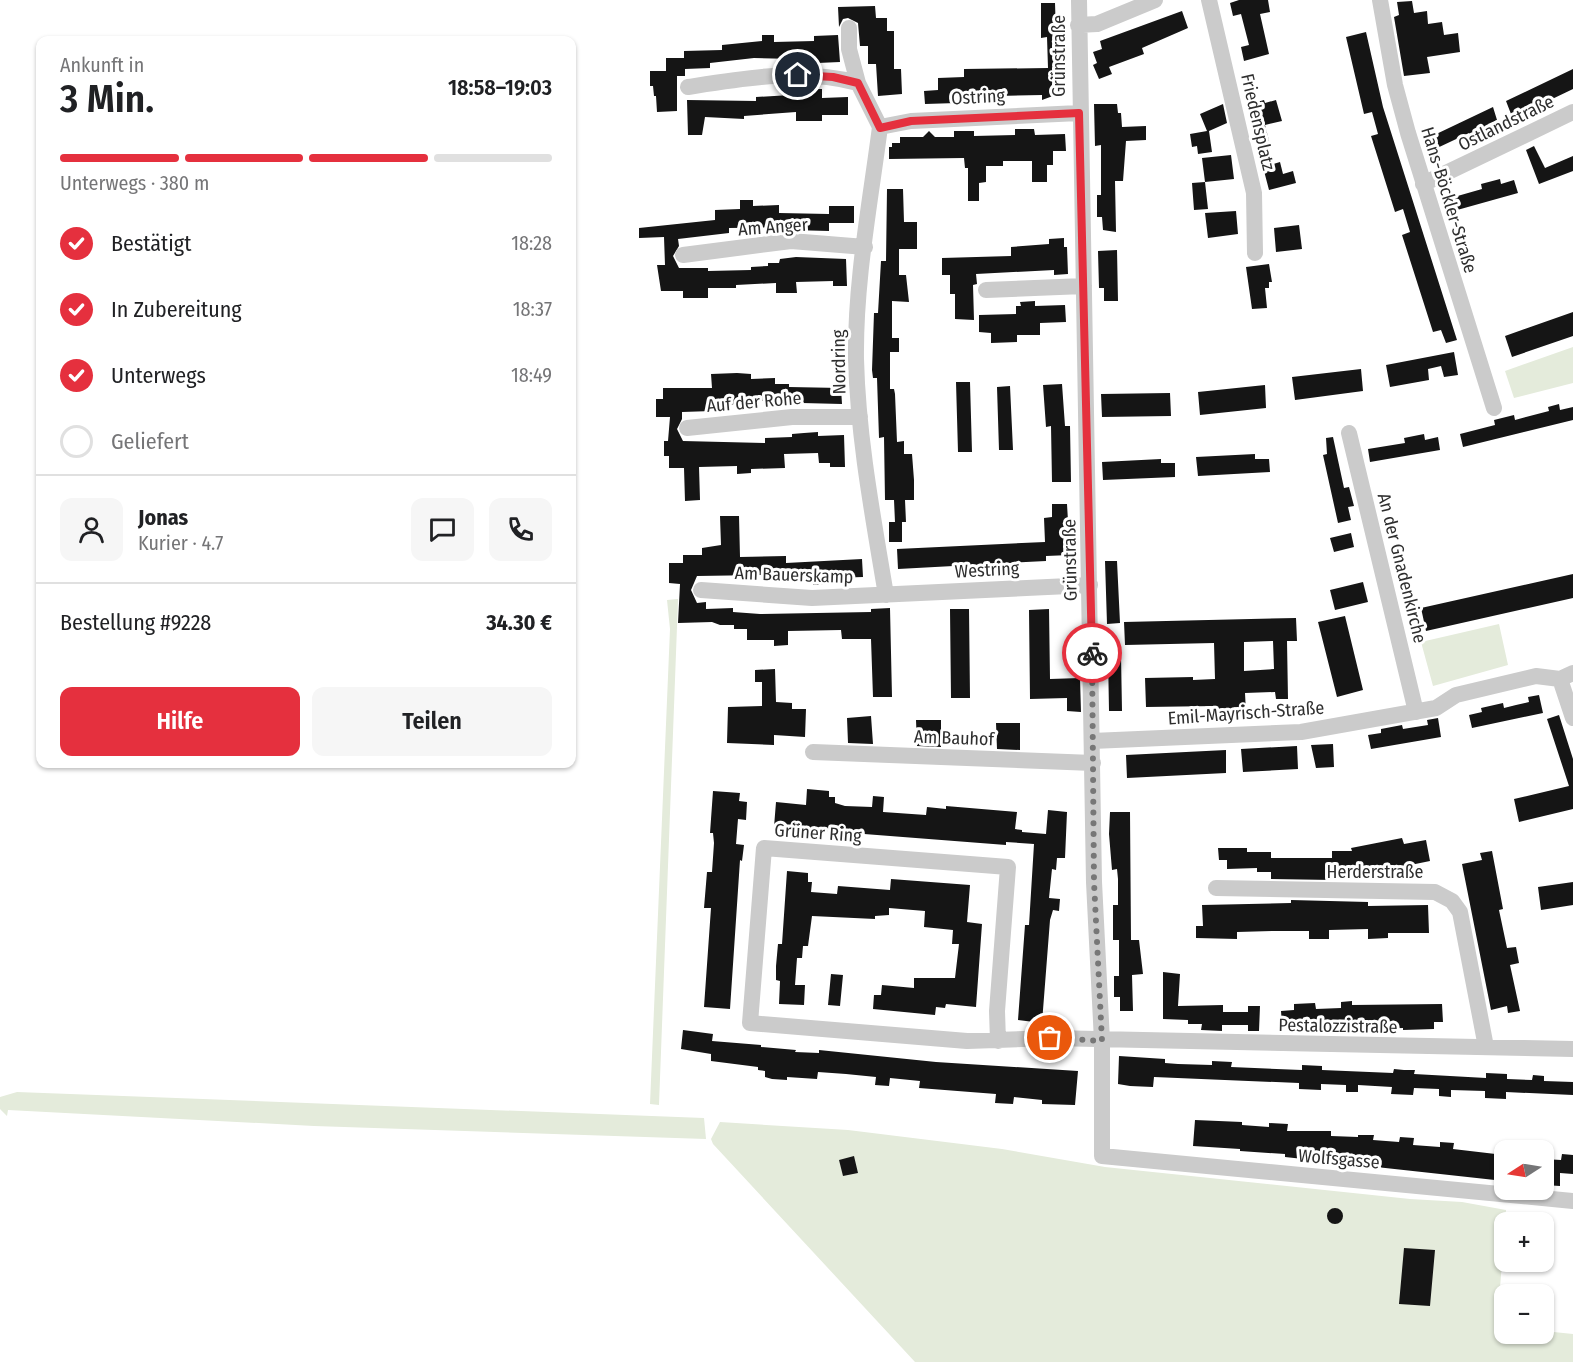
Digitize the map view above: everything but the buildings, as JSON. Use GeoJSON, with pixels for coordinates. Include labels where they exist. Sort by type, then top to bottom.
{"type":"FeatureCollection","features":[{"type":"Feature","properties":{"kind":"street","name":"Grünstraße"},"geometry":{"type":"LineString","coordinates":[[1079,0],[1079,113],[1094,882],[1102,1041],[1102,1156]]}},
{"type":"Feature","properties":{"kind":"street"},"geometry":{"type":"LineString","coordinates":[[1078,25],[1097,24],[1155,0]]}},
{"type":"Feature","properties":{"kind":"street","name":"Friedensplatz"},"geometry":{"type":"LineString","coordinates":[[1209,0],[1254,193],[1256,253]]}},
{"type":"Feature","properties":{"kind":"street","name":"Hans-Böckler-Straße"},"geometry":{"type":"LineString","coordinates":[[1380,0],[1395,85],[1423,184],[1494,408]]}},
{"type":"Feature","properties":{"kind":"street"},"geometry":{"type":"LineString","coordinates":[[849,28],[849,49],[858,83],[880,128]]}},
{"type":"Feature","properties":{"kind":"street"},"geometry":{"type":"LineString","coordinates":[[688,87],[780,74],[833,77],[858,83]]}},
{"type":"Feature","properties":{"kind":"street","name":"Ostlandstraße"},"geometry":{"type":"LineString","coordinates":[[1423,184],[1573,112]]}},
{"type":"Feature","properties":{"kind":"street","name":"Ostring"},"geometry":{"type":"LineString","coordinates":[[880,128],[911,121],[1079,113]]}},
{"type":"Feature","properties":{"kind":"street","name":"Nordring"},"geometry":{"type":"LineString","coordinates":[[880,128],[859,295],[856,359],[860,417],[886,595]]}},
{"type":"Feature","properties":{"kind":"street","name":"Am Anger"},"geometry":{"type":"LineString","coordinates":[[683,255],[791,241],[865,247]]}},
{"type":"Feature","properties":{"kind":"street"},"geometry":{"type":"LineString","coordinates":[[986,290],[1084,286]]}},
{"type":"Feature","properties":{"kind":"street","name":"Auf der Rohe"},"geometry":{"type":"LineString","coordinates":[[687,428],[792,417],[860,417]]}},
{"type":"Feature","properties":{"kind":"street","name":"An der Gnadenkirche"},"geometry":{"type":"LineString","coordinates":[[1348,433],[1416,712]]}},
{"type":"Feature","properties":{"kind":"street","name":"Westring"},"geometry":{"type":"LineString","coordinates":[[886,595],[1090,585]]}},
{"type":"Feature","properties":{"kind":"street","name":"Am Bauerskamp"},"geometry":{"type":"LineString","coordinates":[[701,590],[812,598],[886,595]]}},
{"type":"Feature","properties":{"kind":"street","name":"Emil-Mayrisch-Straße"},"geometry":{"type":"LineString","coordinates":[[1092,741],[1301,732],[1436,708],[1456,695],[1536,676],[1567,676]]}},
{"type":"Feature","properties":{"kind":"street"},"geometry":{"type":"LineString","coordinates":[[1567,676],[1573,718]]}},
{"type":"Feature","properties":{"kind":"street","name":"Am Bauhof"},"geometry":{"type":"LineString","coordinates":[[813,752],[1093,764]]}},
{"type":"Feature","properties":{"kind":"street","name":"Grüner Ring"},"geometry":{"type":"LineString","coordinates":[[998,1041],[997,1011],[1008,867],[764,848],[750,1023],[967,1041],[998,1041],[1050,1038],[1102,1041]]}},
{"type":"Feature","properties":{"kind":"street","name":"Herderstraße"},"geometry":{"type":"LineString","coordinates":[[1216,888],[1435,892],[1443,895],[1460,912],[1486,1047]]}},
{"type":"Feature","properties":{"kind":"street","name":"Pestalozzistraße"},"geometry":{"type":"LineString","coordinates":[[1102,1041],[1573,1049]]}},
{"type":"Feature","properties":{"kind":"street","name":"Wolfsgasse"},"geometry":{"type":"LineString","coordinates":[[1102,1156],[1573,1202]]}},
{"type":"Feature","properties":{"kind":"green space"},"geometry":{"type":"Polygon","coordinates":[[[1573,347],[1573,383],[1514,398],[1505,371],[1573,347]]]}},
{"type":"Feature","properties":{"kind":"green space"},"geometry":{"type":"Polygon","coordinates":[[[678,599],[659,1105],[650,1104],[670,629],[667,600],[678,599]]]}},
{"type":"Feature","properties":{"kind":"green space"},"geometry":{"type":"Polygon","coordinates":[[[1499,624],[1508,665],[1433,686],[1421,642],[1499,624]]]}},
{"type":"Feature","properties":{"kind":"green space"},"geometry":{"type":"Polygon","coordinates":[[[17,1092],[704,1118],[706,1139],[314,1126],[8,1110],[7,1116],[0,1109],[0,1097],[17,1092]]]}},
{"type":"Feature","properties":{"kind":"green space"},"geometry":{"type":"Polygon","coordinates":[[[720,1122],[848,1130],[1002,1149],[1105,1167],[1410,1199],[1462,1202],[1506,1210],[1506,1212],[1494,1212],[1494,1272],[1501,1272],[1500,1284],[1494,1284],[1494,1344],[1554,1344],[1554,1332],[1573,1334],[1573,1362],[915,1362],[713,1144],[711,1139],[720,1122]]]}},
{"type":"Feature","properties":{"kind":"way so far"},"geometry":{"type":"LineString","coordinates":[[1050,1038],[1102,1041],[1094,882],[1092,653]]}},
{"type":"Feature","properties":{"kind":"route"},"geometry":{"type":"LineString","coordinates":[[798,75],[833,77],[858,83],[880,128],[911,121],[1079,113],[1092,653]]}}]}
